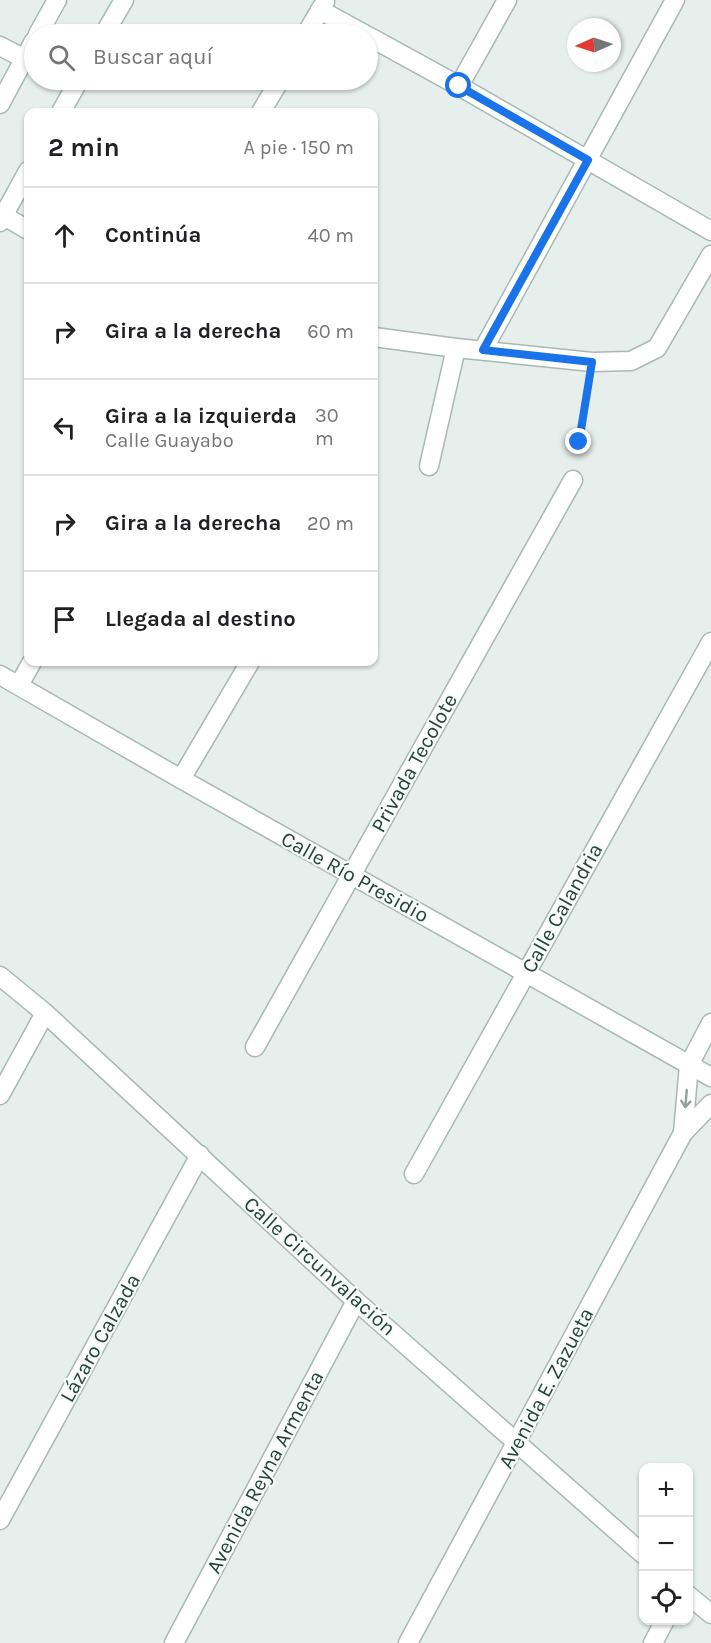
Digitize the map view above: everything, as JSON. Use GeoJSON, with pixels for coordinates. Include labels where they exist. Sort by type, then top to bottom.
{"type":"FeatureCollection","features":[{"type":"Feature","properties":{"kind":"street"},"geometry":{"type":"LineString","coordinates":[[44,24],[57,0]]}},
{"type":"Feature","properties":{"kind":"street"},"geometry":{"type":"LineString","coordinates":[[110,24],[124,0]]}},
{"type":"Feature","properties":{"kind":"street"},"geometry":{"type":"LineString","coordinates":[[459,86],[507,0]]}},
{"type":"Feature","properties":{"kind":"street"},"geometry":{"type":"LineString","coordinates":[[483,350],[675,0]]}},
{"type":"Feature","properties":{"kind":"street"},"geometry":{"type":"LineString","coordinates":[[312,24],[323,5],[350,24]]}},
{"type":"Feature","properties":{"kind":"street"},"geometry":{"type":"LineString","coordinates":[[378,42],[711,231]]}},
{"type":"Feature","properties":{"kind":"street"},"geometry":{"type":"LineString","coordinates":[[0,46],[24,59],[0,104]]}},
{"type":"Feature","properties":{"kind":"street"},"geometry":{"type":"LineString","coordinates":[[63,108],[74,90]]}},
{"type":"Feature","properties":{"kind":"street"},"geometry":{"type":"LineString","coordinates":[[263,108],[274,90]]}},
{"type":"Feature","properties":{"kind":"street"},"geometry":{"type":"LineString","coordinates":[[24,178],[2,219],[24,228]]}},
{"type":"Feature","properties":{"kind":"street"},"geometry":{"type":"LineString","coordinates":[[378,338],[592,362],[631,361],[657,348],[711,255]]}},
{"type":"Feature","properties":{"kind":"street"},"geometry":{"type":"LineString","coordinates":[[429,466],[456,348]]}},
{"type":"Feature","properties":{"kind":"street","name":"Privada Tecolote"},"geometry":{"type":"LineString","coordinates":[[255,1047],[573,480]]}},
{"type":"Feature","properties":{"kind":"street","name":"Calle Calandria"},"geometry":{"type":"LineString","coordinates":[[414,1174],[711,642]]}},
{"type":"Feature","properties":{"kind":"street"},"geometry":{"type":"LineString","coordinates":[[19,685],[30,666]]}},
{"type":"Feature","properties":{"kind":"street"},"geometry":{"type":"LineString","coordinates":[[182,779],[248,666]]}},
{"type":"Feature","properties":{"kind":"street","name":"Calle Río Presidio"},"geometry":{"type":"LineString","coordinates":[[0,675],[711,1077]]}},
{"type":"Feature","properties":{"kind":"street","name":"Calle Circunvalación"},"geometry":{"type":"LineString","coordinates":[[0,976],[45,1013],[356,1301],[639,1551]]}},
{"type":"Feature","properties":{"kind":"street"},"geometry":{"type":"LineString","coordinates":[[0,1095],[45,1013]]}},
{"type":"Feature","properties":{"kind":"street"},"geometry":{"type":"LineString","coordinates":[[689,1065],[711,1023]]}},
{"type":"Feature","properties":{"kind":"street","name":"Avenida E. Zazueta"},"geometry":{"type":"LineString","coordinates":[[683,1133],[689,1065]]}},
{"type":"Feature","properties":{"kind":"street","name":"Avenida E. Zazueta"},"geometry":{"type":"LineString","coordinates":[[408,1643],[683,1133],[711,1104]]}},
{"type":"Feature","properties":{"kind":"street","name":"Lázaro Calzada"},"geometry":{"type":"LineString","coordinates":[[0,1520],[200,1155]]}},
{"type":"Feature","properties":{"kind":"street","name":"Avenida Reyna Armenta"},"geometry":{"type":"LineString","coordinates":[[174,1643],[356,1301]]}},
{"type":"Feature","properties":{"kind":"street"},"geometry":{"type":"LineString","coordinates":[[693,1599],[711,1614]]}},
{"type":"Feature","properties":{"kind":"street"},"geometry":{"type":"LineString","coordinates":[[653,1643],[662,1625]]}},
{"type":"Feature","properties":{"kind":"path"},"geometry":{"type":"LineString","coordinates":[[579,442],[592,362]]}},
{"type":"Feature","properties":{"kind":"route"},"geometry":{"type":"LineString","coordinates":[[459,86],[588,160],[483,350],[592,362],[579,442]]}}]}
